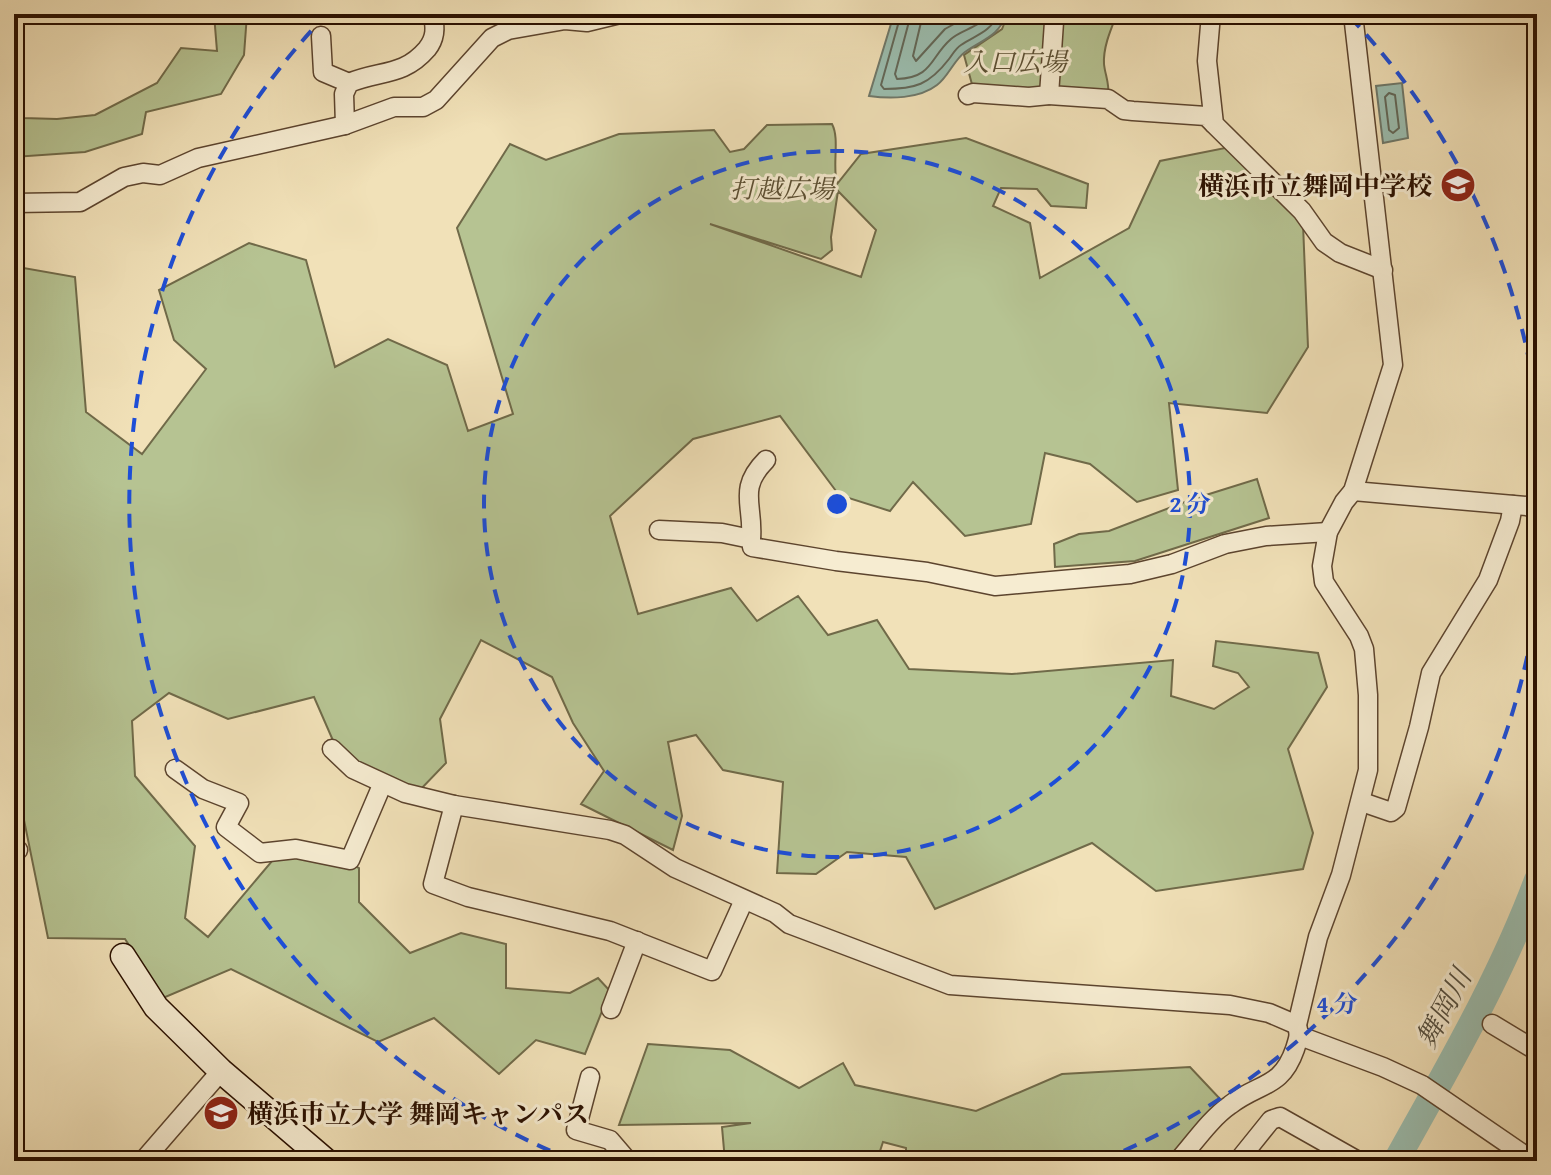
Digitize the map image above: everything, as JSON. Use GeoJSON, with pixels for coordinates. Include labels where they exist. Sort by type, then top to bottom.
{"type":"FeatureCollection","features":[{"type":"Feature","properties":{"kind":"street"},"geometry":{"type":"LineString","coordinates":[[345,125],[344,94],[349,83],[412,64],[431,44],[436,30],[432,14]]}},
{"type":"Feature","properties":{"kind":"street"},"geometry":{"type":"LineString","coordinates":[[14,203],[80,202],[124,177],[143,173],[160,175],[198,158],[345,125],[394,107],[423,107],[436,100],[492,38],[508,30],[565,20],[587,22],[620,14]]}},
{"type":"Feature","properties":{"kind":"street"},"geometry":{"type":"LineString","coordinates":[[1049,95],[1057,14]]}},
{"type":"Feature","properties":{"kind":"street"},"geometry":{"type":"LineString","coordinates":[[1211,14],[1207,61],[1214,124]]}},
{"type":"Feature","properties":{"kind":"street"},"geometry":{"type":"LineString","coordinates":[[1178,1161],[1228,1106],[1281,1077],[1290,1065],[1318,937],[1341,875],[1368,770],[1364,649],[1324,582],[1322,566],[1328,532],[1353,491],[1393,365],[1353,14]]}},
{"type":"Feature","properties":{"kind":"street"},"geometry":{"type":"LineString","coordinates":[[1537,23],[1537,36]]}},
{"type":"Feature","properties":{"kind":"street"},"geometry":{"type":"LineString","coordinates":[[321,36],[323,72],[349,83]]}},
{"type":"Feature","properties":{"kind":"street"},"geometry":{"type":"LineString","coordinates":[[968,95],[1108,99],[1124,110],[1206,116],[1302,211],[1324,242],[1340,253],[1383,270]]}},
{"type":"Feature","properties":{"kind":"street"},"geometry":{"type":"LineString","coordinates":[[766,460],[757,469],[747,495],[753,520],[752,547],[927,572],[995,586],[1130,574],[1172,564],[1225,544],[1266,536],[1328,532]]}},
{"type":"Feature","properties":{"kind":"street"},"geometry":{"type":"LineString","coordinates":[[1353,491],[1537,507]]}},
{"type":"Feature","properties":{"kind":"street"},"geometry":{"type":"LineString","coordinates":[[1362,802],[1391,812],[1396,808],[1431,673],[1488,580],[1513,505]]}},
{"type":"Feature","properties":{"kind":"street"},"geometry":{"type":"LineString","coordinates":[[659,530],[722,533],[751,539]]}},
{"type":"Feature","properties":{"kind":"street"},"geometry":{"type":"LineString","coordinates":[[332,749],[353,769],[382,785],[454,805],[625,835],[675,868],[775,913],[789,924],[950,985],[1230,1005],[1269,1013],[1298,1031],[1383,1067],[1434,1093],[1533,1161]]}},
{"type":"Feature","properties":{"kind":"street"},"geometry":{"type":"LineString","coordinates":[[175,769],[203,789],[239,803],[226,827],[260,853],[296,849],[350,860],[382,785]]}},
{"type":"Feature","properties":{"kind":"street"},"geometry":{"type":"LineString","coordinates":[[454,805],[433,884],[468,897],[610,931],[712,971],[744,900]]}},
{"type":"Feature","properties":{"kind":"street"},"geometry":{"type":"LineString","coordinates":[[611,1009],[637,941]]}},
{"type":"Feature","properties":{"kind":"street"},"geometry":{"type":"LineString","coordinates":[[123,956],[156,1007],[221,1071],[326,1161]]}},
{"type":"Feature","properties":{"kind":"street"},"geometry":{"type":"LineString","coordinates":[[1492,1024],[1537,1051]]}},
{"type":"Feature","properties":{"kind":"street"},"geometry":{"type":"LineString","coordinates":[[143,1161],[221,1071]]}},
{"type":"Feature","properties":{"kind":"street"},"geometry":{"type":"LineString","coordinates":[[590,1077],[576,1130],[610,1140],[628,1161]]}},
{"type":"Feature","properties":{"kind":"street"},"geometry":{"type":"LineString","coordinates":[[1238,1161],[1271,1120],[1280,1117],[1358,1161]]}},
{"type":"Feature","properties":{"kind":"street"},"geometry":{"type":"LineString","coordinates":[[14,1159],[22,1161]]}},
{"type":"Feature","properties":{"kind":"green space"},"geometry":{"type":"Polygon","coordinates":[[[214,14],[247,14],[244,55],[221,94],[146,112],[142,134],[85,152],[14,157],[14,111],[23,118],[57,119],[95,115],[157,83],[181,48],[217,51],[214,14]]]}},
{"type":"Feature","properties":{"kind":"green space","name":"入口広場"},"geometry":{"type":"Polygon","coordinates":[[[1008,14],[1053,14],[1046,91],[973,88],[964,55],[1002,29],[1008,14]]]}},
{"type":"Feature","properties":{"kind":"green space"},"geometry":{"type":"Polygon","coordinates":[[[1062,14],[1117,14],[1104,58],[1108,96],[1053,90],[1062,14]]]}},
{"type":"Feature","properties":{"kind":"green space","name":"打越広場"},"geometry":{"type":"Polygon","coordinates":[[[832,124],[837,184],[861,154],[966,138],[1088,184],[1086,208],[1051,206],[1037,189],[1001,188],[993,206],[1030,223],[1040,278],[1129,228],[1160,161],[1230,147],[1303,224],[1308,347],[1267,413],[1169,403],[1178,490],[1137,502],[1090,464],[1045,453],[1031,524],[965,536],[913,482],[890,511],[839,495],[780,416],[693,439],[610,516],[638,614],[731,588],[757,621],[798,596],[828,635],[877,620],[909,669],[1012,674],[1173,660],[1171,696],[1214,709],[1249,687],[1238,673],[1213,666],[1216,641],[1318,653],[1327,687],[1288,749],[1313,833],[1303,869],[1156,891],[1092,843],[935,909],[906,857],[847,852],[816,874],[777,873],[783,782],[723,770],[696,735],[668,742],[682,816],[673,850],[581,804],[604,771],[573,723],[552,677],[481,640],[440,719],[446,763],[419,791],[338,752],[314,697],[228,719],[169,693],[132,721],[135,776],[195,846],[185,918],[208,937],[272,861],[317,846],[359,868],[359,902],[410,953],[461,933],[506,944],[506,988],[570,993],[598,978],[610,991],[585,1054],[536,1040],[499,1074],[434,1018],[378,1042],[231,969],[163,998],[125,939],[48,938],[14,771],[14,269],[18,267],[75,277],[86,412],[142,454],[206,369],[174,340],[159,290],[249,243],[306,260],[335,367],[388,339],[447,365],[468,431],[513,414],[457,228],[510,144],[546,160],[619,134],[714,130],[730,152],[744,149],[767,125],[832,124]],[[838,191],[832,250],[821,259],[710,224],[861,277],[876,230],[838,191]]]}},
{"type":"Feature","properties":{"kind":"green space"},"geometry":{"type":"Polygon","coordinates":[[[1257,479],[1269,518],[1135,561],[1055,567],[1054,544],[1079,534],[1109,531],[1257,479]]]}},
{"type":"Feature","properties":{"kind":"green space"},"geometry":{"type":"Polygon","coordinates":[[[648,1044],[730,1050],[799,1088],[843,1063],[855,1085],[976,1111],[1062,1074],[1190,1067],[1222,1101],[1170,1161],[906,1161],[906,1148],[883,1142],[879,1154],[838,1161],[725,1161],[722,1127],[751,1123],[619,1125],[648,1044]]]}},
{"type":"Feature","properties":{"kind":"water"},"geometry":{"type":"Polygon","coordinates":[[[894,14],[1006,15],[994,33],[961,55],[941,82],[930,90],[904,97],[869,96],[894,14]]]}},
{"type":"Feature","properties":{"kind":"water"},"geometry":{"type":"Polygon","coordinates":[[[1402,83],[1408,138],[1383,143],[1376,86],[1402,83]]]}},
{"type":"Feature","properties":{"kind":"waterway","name":"舞岡川"},"geometry":{"type":"LineString","coordinates":[[1396,1161],[1490,988],[1537,880]]}},
{"type":"Feature","properties":{"kind":"place","name":"横浜市立舞岡中学校"},"geometry":{"type":"Point","coordinates":[1458,185]}},
{"type":"Feature","properties":{"kind":"place","name":"横浜市立大学 舞岡キャンパス"},"geometry":{"type":"Point","coordinates":[221,1113]}}]}
